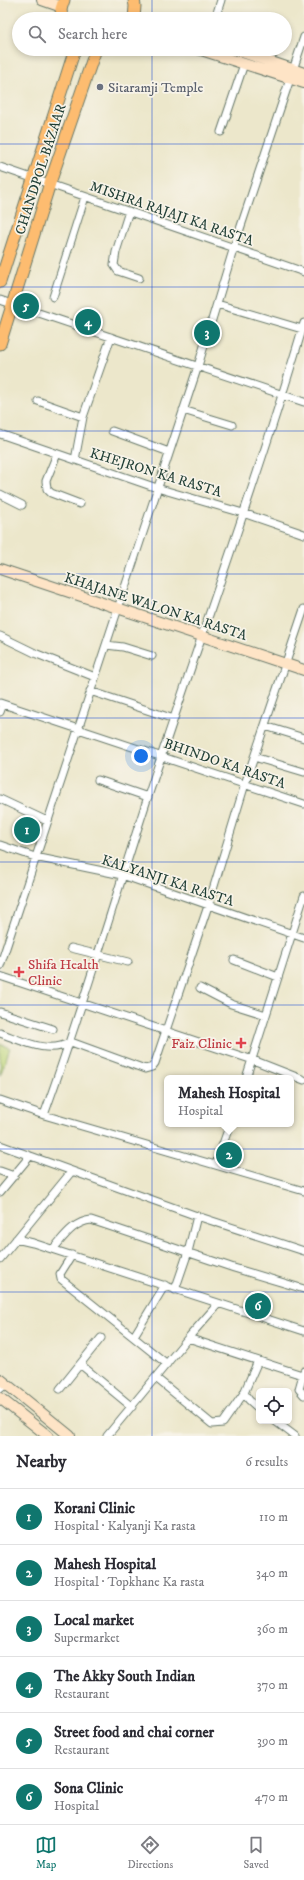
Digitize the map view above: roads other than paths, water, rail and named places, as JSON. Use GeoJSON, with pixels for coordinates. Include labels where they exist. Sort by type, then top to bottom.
{"type":"FeatureCollection","features":[{"type":"Feature","properties":{"kind":"main road"},"geometry":{"type":"LineString","coordinates":[[134,0],[136,12]]}},
{"type":"Feature","properties":{"kind":"main road","name":"CHANDPOL BAZAAR"},"geometry":{"type":"LineString","coordinates":[[0,282],[32,178],[73,56]]}},
{"type":"Feature","properties":{"kind":"main road","name":"CHANDPOL BAZAAR"},"geometry":{"type":"LineString","coordinates":[[0,344],[50,183],[94,56]]}},
{"type":"Feature","properties":{"kind":"street"},"geometry":{"type":"LineString","coordinates":[[42,0],[63,3]]}},
{"type":"Feature","properties":{"kind":"street"},"geometry":{"type":"LineString","coordinates":[[218,12],[222,0]]}},
{"type":"Feature","properties":{"kind":"street"},"geometry":{"type":"LineString","coordinates":[[0,966],[198,366],[234,247],[304,37]]}},
{"type":"Feature","properties":{"kind":"street"},"geometry":{"type":"LineString","coordinates":[[219,56],[244,64],[292,74],[304,73]]}},
{"type":"Feature","properties":{"kind":"street"},"geometry":{"type":"LineString","coordinates":[[250,56],[292,74],[304,83]]}},
{"type":"Feature","properties":{"kind":"street"},"geometry":{"type":"LineString","coordinates":[[221,132],[244,64]]}},
{"type":"Feature","properties":{"kind":"street","name":"MISHRA RAJAJI KA RASTA"},"geometry":{"type":"LineString","coordinates":[[0,167],[50,183],[85,197],[304,272]]}},
{"type":"Feature","properties":{"kind":"street"},"geometry":{"type":"LineString","coordinates":[[52,297],[85,197]]}},
{"type":"Feature","properties":{"kind":"street"},"geometry":{"type":"LineString","coordinates":[[129,212],[115,256],[114,265],[118,271],[139,278]]}},
{"type":"Feature","properties":{"kind":"street"},"geometry":{"type":"LineString","coordinates":[[0,300],[13,303],[304,402]]}},
{"type":"Feature","properties":{"kind":"street"},"geometry":{"type":"LineString","coordinates":[[44,1115],[71,1042],[122,876],[283,394],[303,326],[217,304]]}},
{"type":"Feature","properties":{"kind":"street"},"geometry":{"type":"LineString","coordinates":[[75,460],[83,417],[111,337]]}},
{"type":"Feature","properties":{"kind":"street"},"geometry":{"type":"LineString","coordinates":[[38,401],[83,417]]}},
{"type":"Feature","properties":{"kind":"street"},"geometry":{"type":"LineString","coordinates":[[183,410],[232,425]]}},
{"type":"Feature","properties":{"kind":"street"},"geometry":{"type":"LineString","coordinates":[[112,431],[169,452]]}},
{"type":"Feature","properties":{"kind":"street","name":"KHEJRON KA RASTA"},"geometry":{"type":"LineString","coordinates":[[0,434],[157,488],[243,513],[304,534]]}},
{"type":"Feature","properties":{"kind":"street"},"geometry":{"type":"LineString","coordinates":[[56,454],[46,481],[47,489],[51,493],[80,504]]}},
{"type":"Feature","properties":{"kind":"street"},"geometry":{"type":"LineString","coordinates":[[0,494],[22,505]]}},
{"type":"Feature","properties":{"kind":"street","name":"KHAJANE WALON KA RASTA"},"geometry":{"type":"LineString","coordinates":[[0,569],[304,670]]}},
{"type":"Feature","properties":{"kind":"street"},"geometry":{"type":"LineString","coordinates":[[0,1033],[50,1049],[62,1047],[71,1042],[145,1069],[152,1067],[155,1063],[164,1032],[208,906],[245,784],[304,609]]}},
{"type":"Feature","properties":{"kind":"street"},"geometry":{"type":"LineString","coordinates":[[0,636],[36,654],[95,676]]}},
{"type":"Feature","properties":{"kind":"street"},"geometry":{"type":"LineString","coordinates":[[106,645],[123,647],[152,656]]}},
{"type":"Feature","properties":{"kind":"street"},"geometry":{"type":"LineString","coordinates":[[90,691],[174,719]]}},
{"type":"Feature","properties":{"kind":"street"},"geometry":{"type":"LineString","coordinates":[[0,712],[1,703]]}},
{"type":"Feature","properties":{"kind":"street","name":"BHINDO KA RASTA"},"geometry":{"type":"LineString","coordinates":[[1,703],[162,755],[304,804]]}},
{"type":"Feature","properties":{"kind":"street"},"geometry":{"type":"LineString","coordinates":[[265,726],[304,738]]}},
{"type":"Feature","properties":{"kind":"street"},"geometry":{"type":"LineString","coordinates":[[254,757],[304,772]]}},
{"type":"Feature","properties":{"kind":"street"},"geometry":{"type":"LineString","coordinates":[[98,780],[148,797]]}},
{"type":"Feature","properties":{"kind":"street"},"geometry":{"type":"LineString","coordinates":[[0,799],[47,822]]}},
{"type":"Feature","properties":{"kind":"street","name":"KALYANJI KA RASTA"},"geometry":{"type":"LineString","coordinates":[[0,844],[35,857],[122,876],[304,938]]}},
{"type":"Feature","properties":{"kind":"street"},"geometry":{"type":"LineString","coordinates":[[247,1075],[304,896]]}},
{"type":"Feature","properties":{"kind":"street"},"geometry":{"type":"LineString","coordinates":[[72,948],[128,962]]}},
{"type":"Feature","properties":{"kind":"street"},"geometry":{"type":"LineString","coordinates":[[234,960],[278,977]]}},
{"type":"Feature","properties":{"kind":"street"},"geometry":{"type":"LineString","coordinates":[[0,976],[82,1005],[253,1060],[291,1075]]}},
{"type":"Feature","properties":{"kind":"street"},"geometry":{"type":"LineString","coordinates":[[200,988],[231,1004],[266,1015]]}},
{"type":"Feature","properties":{"kind":"street"},"geometry":{"type":"LineString","coordinates":[[0,1012],[52,1030]]}},
{"type":"Feature","properties":{"kind":"street"},"geometry":{"type":"LineString","coordinates":[[294,1076],[304,1080]]}},
{"type":"Feature","properties":{"kind":"street"},"geometry":{"type":"LineString","coordinates":[[0,1100],[44,1115],[304,1190]]}},
{"type":"Feature","properties":{"kind":"street"},"geometry":{"type":"LineString","coordinates":[[216,1164],[229,1127]]}},
{"type":"Feature","properties":{"kind":"street"},"geometry":{"type":"LineString","coordinates":[[0,1146],[197,1216],[304,1251]]}},
{"type":"Feature","properties":{"kind":"street"},"geometry":{"type":"LineString","coordinates":[[0,1192],[30,1156]]}},
{"type":"Feature","properties":{"kind":"street"},"geometry":{"type":"LineString","coordinates":[[0,1171],[14,1176]]}},
{"type":"Feature","properties":{"kind":"street"},"geometry":{"type":"LineString","coordinates":[[0,1259],[72,1171]]}},
{"type":"Feature","properties":{"kind":"street"},"geometry":{"type":"LineString","coordinates":[[175,1290],[188,1252],[197,1216]]}},
{"type":"Feature","properties":{"kind":"street"},"geometry":{"type":"LineString","coordinates":[[53,1249],[75,1225],[82,1221],[91,1220],[304,1290]]}},
{"type":"Feature","properties":{"kind":"street"},"geometry":{"type":"LineString","coordinates":[[16,1239],[72,1255],[304,1331]]}},
{"type":"Feature","properties":{"kind":"street"},"geometry":{"type":"LineString","coordinates":[[72,1255],[60,1274],[61,1279],[167,1364]]}},
{"type":"Feature","properties":{"kind":"street"},"geometry":{"type":"LineString","coordinates":[[134,1336],[165,1286]]}},
{"type":"Feature","properties":{"kind":"street"},"geometry":{"type":"LineString","coordinates":[[107,1436],[218,1304]]}},
{"type":"Feature","properties":{"kind":"street"},"geometry":{"type":"LineString","coordinates":[[60,1389],[101,1338]]}},
{"type":"Feature","properties":{"kind":"street"},"geometry":{"type":"LineString","coordinates":[[188,1338],[258,1361],[303,1373],[300,1389],[304,1395]]}},
{"type":"Feature","properties":{"kind":"street"},"geometry":{"type":"LineString","coordinates":[[156,1378],[212,1424],[223,1423],[244,1393],[258,1361]]}},
{"type":"Feature","properties":{"kind":"street"},"geometry":{"type":"LineString","coordinates":[[80,1364],[132,1407]]}},
{"type":"Feature","properties":{"kind":"street"},"geometry":{"type":"LineString","coordinates":[[2,1384],[70,1436]]}},
{"type":"Feature","properties":{"kind":"street"},"geometry":{"type":"LineString","coordinates":[[244,1393],[256,1406]]}},
{"type":"Feature","properties":{"kind":"street"},"geometry":{"type":"LineString","coordinates":[[0,1398],[48,1436]]}},
{"type":"Feature","properties":{"kind":"street"},"geometry":{"type":"LineString","coordinates":[[279,1424],[294,1436]]}},
{"type":"Feature","properties":{"kind":"place","name":"Sitaramji Temple"},"geometry":{"type":"Point","coordinates":[100,87]}},
{"type":"Feature","properties":{"kind":"place","name":"Street food and chai corner"},"geometry":{"type":"Point","coordinates":[26,306]}},
{"type":"Feature","properties":{"kind":"place","name":"The Akky South Indian"},"geometry":{"type":"Point","coordinates":[88,322]}},
{"type":"Feature","properties":{"kind":"place","name":"Local market"},"geometry":{"type":"Point","coordinates":[207,333]}},
{"type":"Feature","properties":{"kind":"place","name":"Korani Clinic"},"geometry":{"type":"Point","coordinates":[27,830]}},
{"type":"Feature","properties":{"kind":"place","name":"Shifa Health Clinic"},"geometry":{"type":"Point","coordinates":[19,972]}},
{"type":"Feature","properties":{"kind":"place","name":"Faiz Clinic"},"geometry":{"type":"Point","coordinates":[241,1043]}},
{"type":"Feature","properties":{"kind":"place","name":"Mahesh Hospital"},"geometry":{"type":"Point","coordinates":[229,1155]}},
{"type":"Feature","properties":{"kind":"place","name":"Sona Clinic"},"geometry":{"type":"Point","coordinates":[258,1306]}}]}
